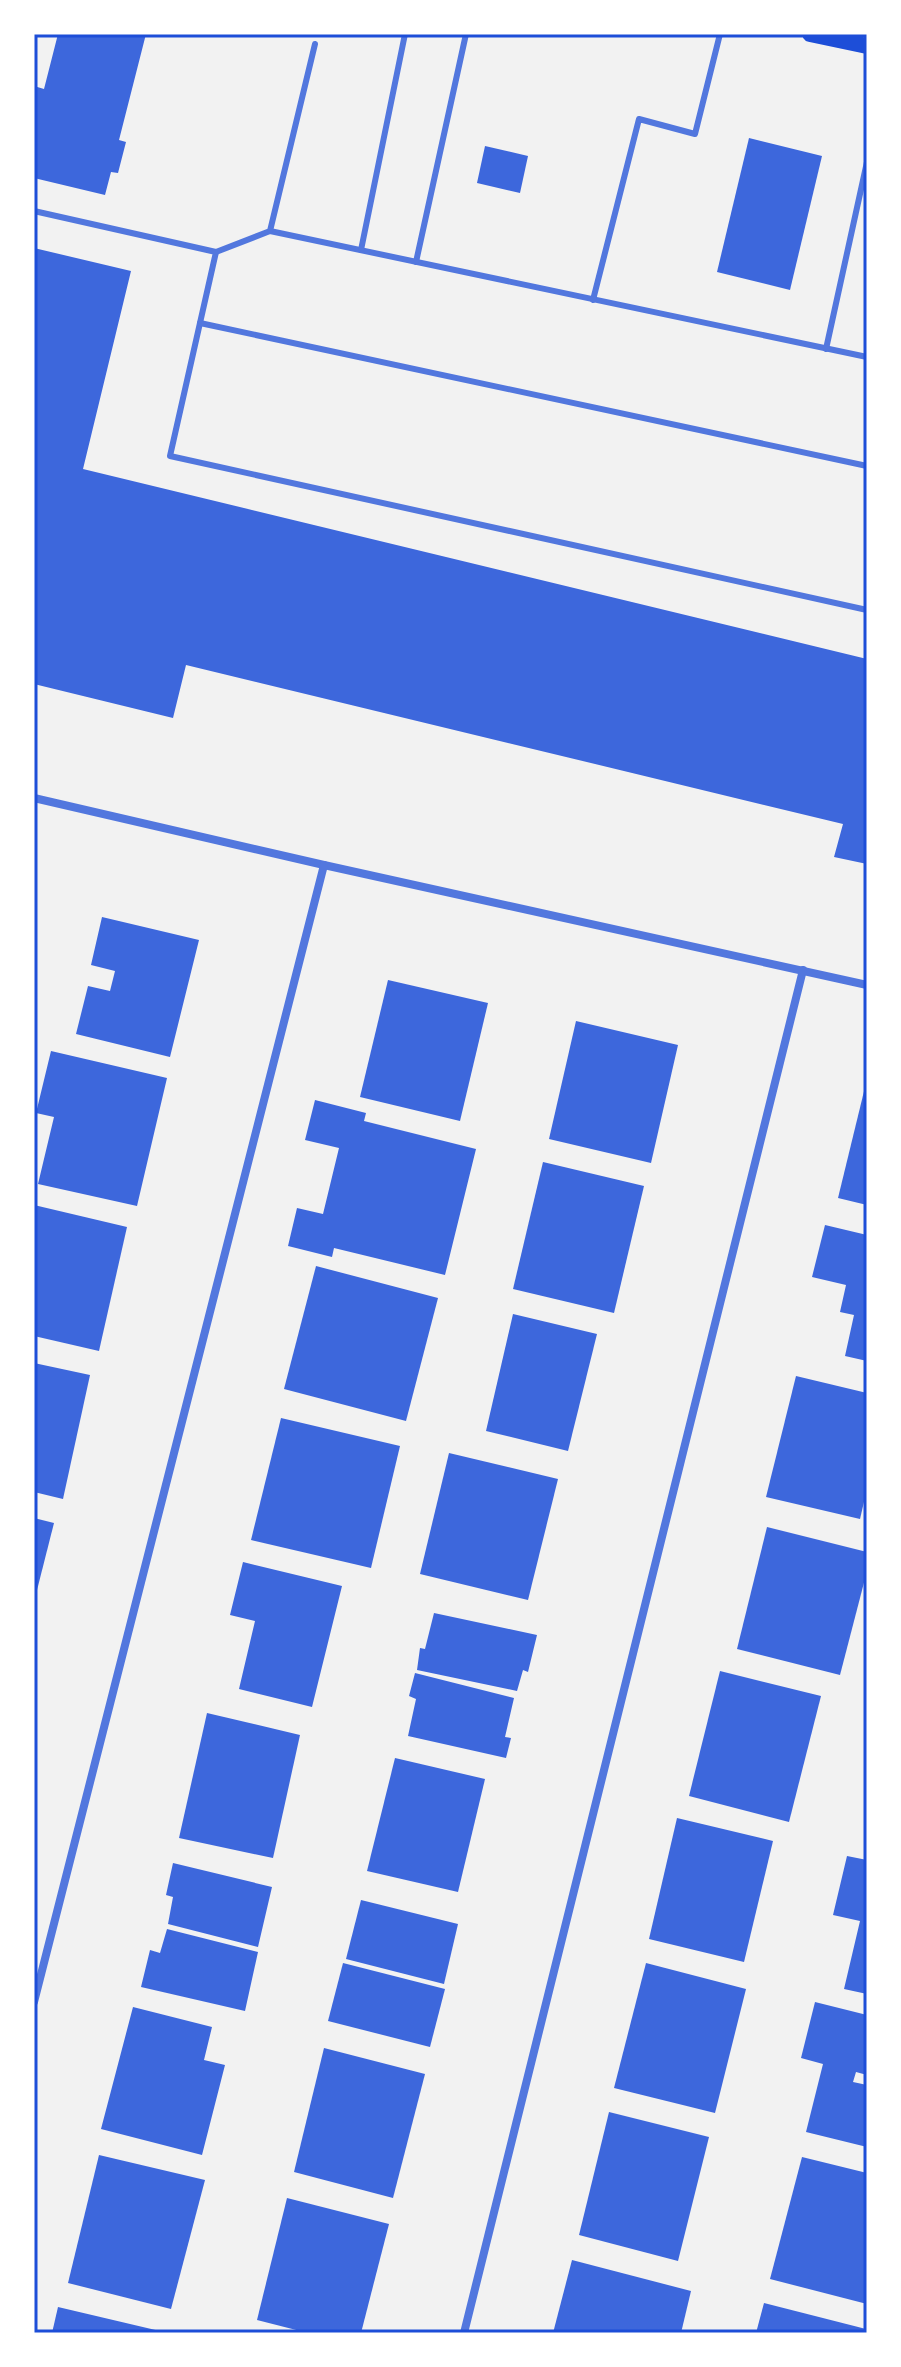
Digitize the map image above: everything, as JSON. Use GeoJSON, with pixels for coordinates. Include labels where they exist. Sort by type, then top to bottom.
{"type":"FeatureCollection","features":[{"type":"Feature","properties":{"kind":"main road"},"geometry":{"type":"LineString","coordinates":[[810,34],[867,46]]}},
{"type":"Feature","properties":{"kind":"street"},"geometry":{"type":"LineString","coordinates":[[34,798],[867,985]]}},
{"type":"Feature","properties":{"kind":"street"},"geometry":{"type":"LineString","coordinates":[[34,2002],[324,865]]}},
{"type":"Feature","properties":{"kind":"street"},"geometry":{"type":"LineString","coordinates":[[464,2333],[803,970]]}},
{"type":"Feature","properties":{"kind":"lane"},"geometry":{"type":"LineString","coordinates":[[361,250],[405,34]]}},
{"type":"Feature","properties":{"kind":"lane"},"geometry":{"type":"LineString","coordinates":[[416,262],[466,34]]}},
{"type":"Feature","properties":{"kind":"lane"},"geometry":{"type":"LineString","coordinates":[[593,300],[639,119],[695,134],[720,34]]}},
{"type":"Feature","properties":{"kind":"lane"},"geometry":{"type":"LineString","coordinates":[[270,231],[315,44]]}},
{"type":"Feature","properties":{"kind":"lane"},"geometry":{"type":"LineString","coordinates":[[826,349],[867,162]]}},
{"type":"Feature","properties":{"kind":"lane"},"geometry":{"type":"LineString","coordinates":[[34,211],[216,252],[270,231],[867,357]]}},
{"type":"Feature","properties":{"kind":"lane"},"geometry":{"type":"LineString","coordinates":[[216,252],[170,456],[867,610]]}},
{"type":"Feature","properties":{"kind":"lane"},"geometry":{"type":"LineString","coordinates":[[200,323],[867,466]]}},
{"type":"Feature","properties":{"kind":"building"},"geometry":{"type":"Polygon","coordinates":[[[58,34],[146,34],[119,140],[126,142],[118,173],[111,172],[105,195],[34,178],[34,86],[44,89],[58,34]]]}},
{"type":"Feature","properties":{"kind":"building"},"geometry":{"type":"Polygon","coordinates":[[[749,138],[822,156],[790,290],[717,272],[749,138]]]}},
{"type":"Feature","properties":{"kind":"building"},"geometry":{"type":"Polygon","coordinates":[[[485,146],[528,156],[520,193],[477,183],[485,146]]]}},
{"type":"Feature","properties":{"kind":"building"},"geometry":{"type":"Polygon","coordinates":[[[34,248],[131,271],[83,469],[867,659],[867,864],[834,857],[843,824],[186,665],[173,718],[34,684],[34,248]]]}},
{"type":"Feature","properties":{"kind":"building"},"geometry":{"type":"Polygon","coordinates":[[[102,917],[199,940],[170,1057],[76,1034],[88,986],[110,991],[115,971],[91,965],[102,917]]]}},
{"type":"Feature","properties":{"kind":"building"},"geometry":{"type":"Polygon","coordinates":[[[388,980],[488,1003],[460,1121],[360,1097],[388,980]]]}},
{"type":"Feature","properties":{"kind":"building"},"geometry":{"type":"Polygon","coordinates":[[[576,1021],[678,1045],[651,1163],[549,1139],[576,1021]]]}},
{"type":"Feature","properties":{"kind":"building"},"geometry":{"type":"Polygon","coordinates":[[[51,1051],[167,1078],[137,1206],[38,1184],[54,1117],[36,1113],[51,1051]]]}},
{"type":"Feature","properties":{"kind":"building"},"geometry":{"type":"Polygon","coordinates":[[[867,1083],[867,1205],[838,1198],[867,1083]]]}},
{"type":"Feature","properties":{"kind":"building"},"geometry":{"type":"Polygon","coordinates":[[[315,1100],[366,1113],[364,1121],[476,1149],[445,1275],[334,1248],[332,1257],[288,1246],[297,1208],[323,1214],[339,1148],[305,1140],[315,1100]]]}},
{"type":"Feature","properties":{"kind":"building"},"geometry":{"type":"Polygon","coordinates":[[[543,1162],[644,1186],[614,1313],[513,1289],[543,1162]]]}},
{"type":"Feature","properties":{"kind":"building"},"geometry":{"type":"Polygon","coordinates":[[[34,1205],[127,1227],[99,1351],[34,1336],[34,1205]]]}},
{"type":"Feature","properties":{"kind":"building"},"geometry":{"type":"Polygon","coordinates":[[[825,1225],[867,1235],[867,1361],[845,1356],[854,1315],[840,1312],[846,1285],[812,1277],[825,1225]]]}},
{"type":"Feature","properties":{"kind":"building"},"geometry":{"type":"Polygon","coordinates":[[[316,1266],[438,1298],[406,1421],[284,1389],[316,1266]]]}},
{"type":"Feature","properties":{"kind":"building"},"geometry":{"type":"Polygon","coordinates":[[[513,1314],[597,1334],[568,1451],[486,1431],[513,1314]]]}},
{"type":"Feature","properties":{"kind":"building"},"geometry":{"type":"Polygon","coordinates":[[[34,1363],[90,1375],[63,1499],[34,1492],[34,1363]]]}},
{"type":"Feature","properties":{"kind":"building"},"geometry":{"type":"Polygon","coordinates":[[[796,1376],[867,1393],[867,1489],[860,1519],[766,1497],[796,1376]]]}},
{"type":"Feature","properties":{"kind":"building"},"geometry":{"type":"Polygon","coordinates":[[[281,1418],[400,1446],[371,1568],[251,1540],[281,1418]]]}},
{"type":"Feature","properties":{"kind":"building"},"geometry":{"type":"Polygon","coordinates":[[[449,1453],[558,1479],[528,1600],[420,1574],[449,1453]]]}},
{"type":"Feature","properties":{"kind":"building"},"geometry":{"type":"Polygon","coordinates":[[[34,1518],[54,1523],[35,1598],[34,1598],[34,1518]]]}},
{"type":"Feature","properties":{"kind":"building"},"geometry":{"type":"Polygon","coordinates":[[[767,1527],[867,1552],[867,1571],[840,1675],[737,1649],[767,1527]]]}},
{"type":"Feature","properties":{"kind":"building"},"geometry":{"type":"Polygon","coordinates":[[[243,1562],[342,1586],[312,1707],[239,1689],[255,1621],[230,1615],[243,1562]]]}},
{"type":"Feature","properties":{"kind":"building"},"geometry":{"type":"Polygon","coordinates":[[[434,1613],[537,1635],[528,1672],[523,1670],[517,1691],[417,1670],[420,1648],[425,1649],[434,1613]]]}},
{"type":"Feature","properties":{"kind":"building"},"geometry":{"type":"Polygon","coordinates":[[[720,1671],[821,1696],[789,1822],[689,1796],[720,1671]]]}},
{"type":"Feature","properties":{"kind":"building"},"geometry":{"type":"Polygon","coordinates":[[[415,1673],[514,1698],[505,1737],[511,1738],[506,1758],[408,1736],[416,1699],[409,1696],[415,1673]]]}},
{"type":"Feature","properties":{"kind":"building"},"geometry":{"type":"Polygon","coordinates":[[[207,1713],[300,1735],[273,1858],[179,1838],[207,1713]]]}},
{"type":"Feature","properties":{"kind":"building"},"geometry":{"type":"Polygon","coordinates":[[[395,1758],[485,1779],[458,1892],[367,1871],[395,1758]]]}},
{"type":"Feature","properties":{"kind":"building"},"geometry":{"type":"Polygon","coordinates":[[[677,1818],[773,1841],[744,1962],[649,1939],[677,1818]]]}},
{"type":"Feature","properties":{"kind":"building"},"geometry":{"type":"Polygon","coordinates":[[[847,1856],[867,1860],[867,1994],[844,1989],[860,1921],[833,1915],[847,1856]]]}},
{"type":"Feature","properties":{"kind":"building"},"geometry":{"type":"Polygon","coordinates":[[[173,1863],[272,1887],[258,1947],[168,1924],[173,1897],[166,1895],[173,1863]]]}},
{"type":"Feature","properties":{"kind":"building"},"geometry":{"type":"Polygon","coordinates":[[[361,1900],[458,1924],[444,1984],[346,1959],[361,1900]]]}},
{"type":"Feature","properties":{"kind":"building"},"geometry":{"type":"Polygon","coordinates":[[[167,1929],[258,1952],[245,2011],[141,1987],[150,1950],[160,1953],[167,1929]]]}},
{"type":"Feature","properties":{"kind":"building"},"geometry":{"type":"Polygon","coordinates":[[[343,1963],[445,1989],[430,2047],[328,2021],[343,1963]]]}},
{"type":"Feature","properties":{"kind":"building"},"geometry":{"type":"Polygon","coordinates":[[[646,1963],[746,1989],[715,2113],[614,2088],[646,1963]]]}},
{"type":"Feature","properties":{"kind":"building"},"geometry":{"type":"Polygon","coordinates":[[[815,2002],[867,2015],[867,2075],[856,2072],[853,2082],[867,2085],[867,2147],[806,2132],[823,2064],[801,2058],[815,2002]]]}},
{"type":"Feature","properties":{"kind":"building"},"geometry":{"type":"Polygon","coordinates":[[[133,2007],[212,2027],[204,2060],[225,2065],[202,2155],[101,2129],[133,2007]]]}},
{"type":"Feature","properties":{"kind":"building"},"geometry":{"type":"Polygon","coordinates":[[[324,2048],[425,2074],[393,2198],[294,2172],[324,2048]]]}},
{"type":"Feature","properties":{"kind":"building"},"geometry":{"type":"Polygon","coordinates":[[[609,2112],[709,2137],[678,2261],[579,2235],[609,2112]]]}},
{"type":"Feature","properties":{"kind":"building"},"geometry":{"type":"Polygon","coordinates":[[[99,2155],[205,2180],[171,2309],[68,2283],[99,2155]]]}},
{"type":"Feature","properties":{"kind":"building"},"geometry":{"type":"Polygon","coordinates":[[[802,2157],[867,2173],[867,2304],[770,2279],[802,2157]]]}},
{"type":"Feature","properties":{"kind":"building"},"geometry":{"type":"Polygon","coordinates":[[[287,2198],[389,2224],[361,2333],[308,2333],[257,2320],[287,2198]]]}},
{"type":"Feature","properties":{"kind":"building"},"geometry":{"type":"Polygon","coordinates":[[[572,2260],[691,2291],[681,2333],[553,2333],[572,2260]]]}},
{"type":"Feature","properties":{"kind":"building"},"geometry":{"type":"Polygon","coordinates":[[[764,2303],[866,2329],[865,2333],[756,2333],[764,2303]]]}},
{"type":"Feature","properties":{"kind":"building"},"geometry":{"type":"Polygon","coordinates":[[[58,2307],[164,2332],[164,2333],[52,2333],[58,2307]]]}}]}
